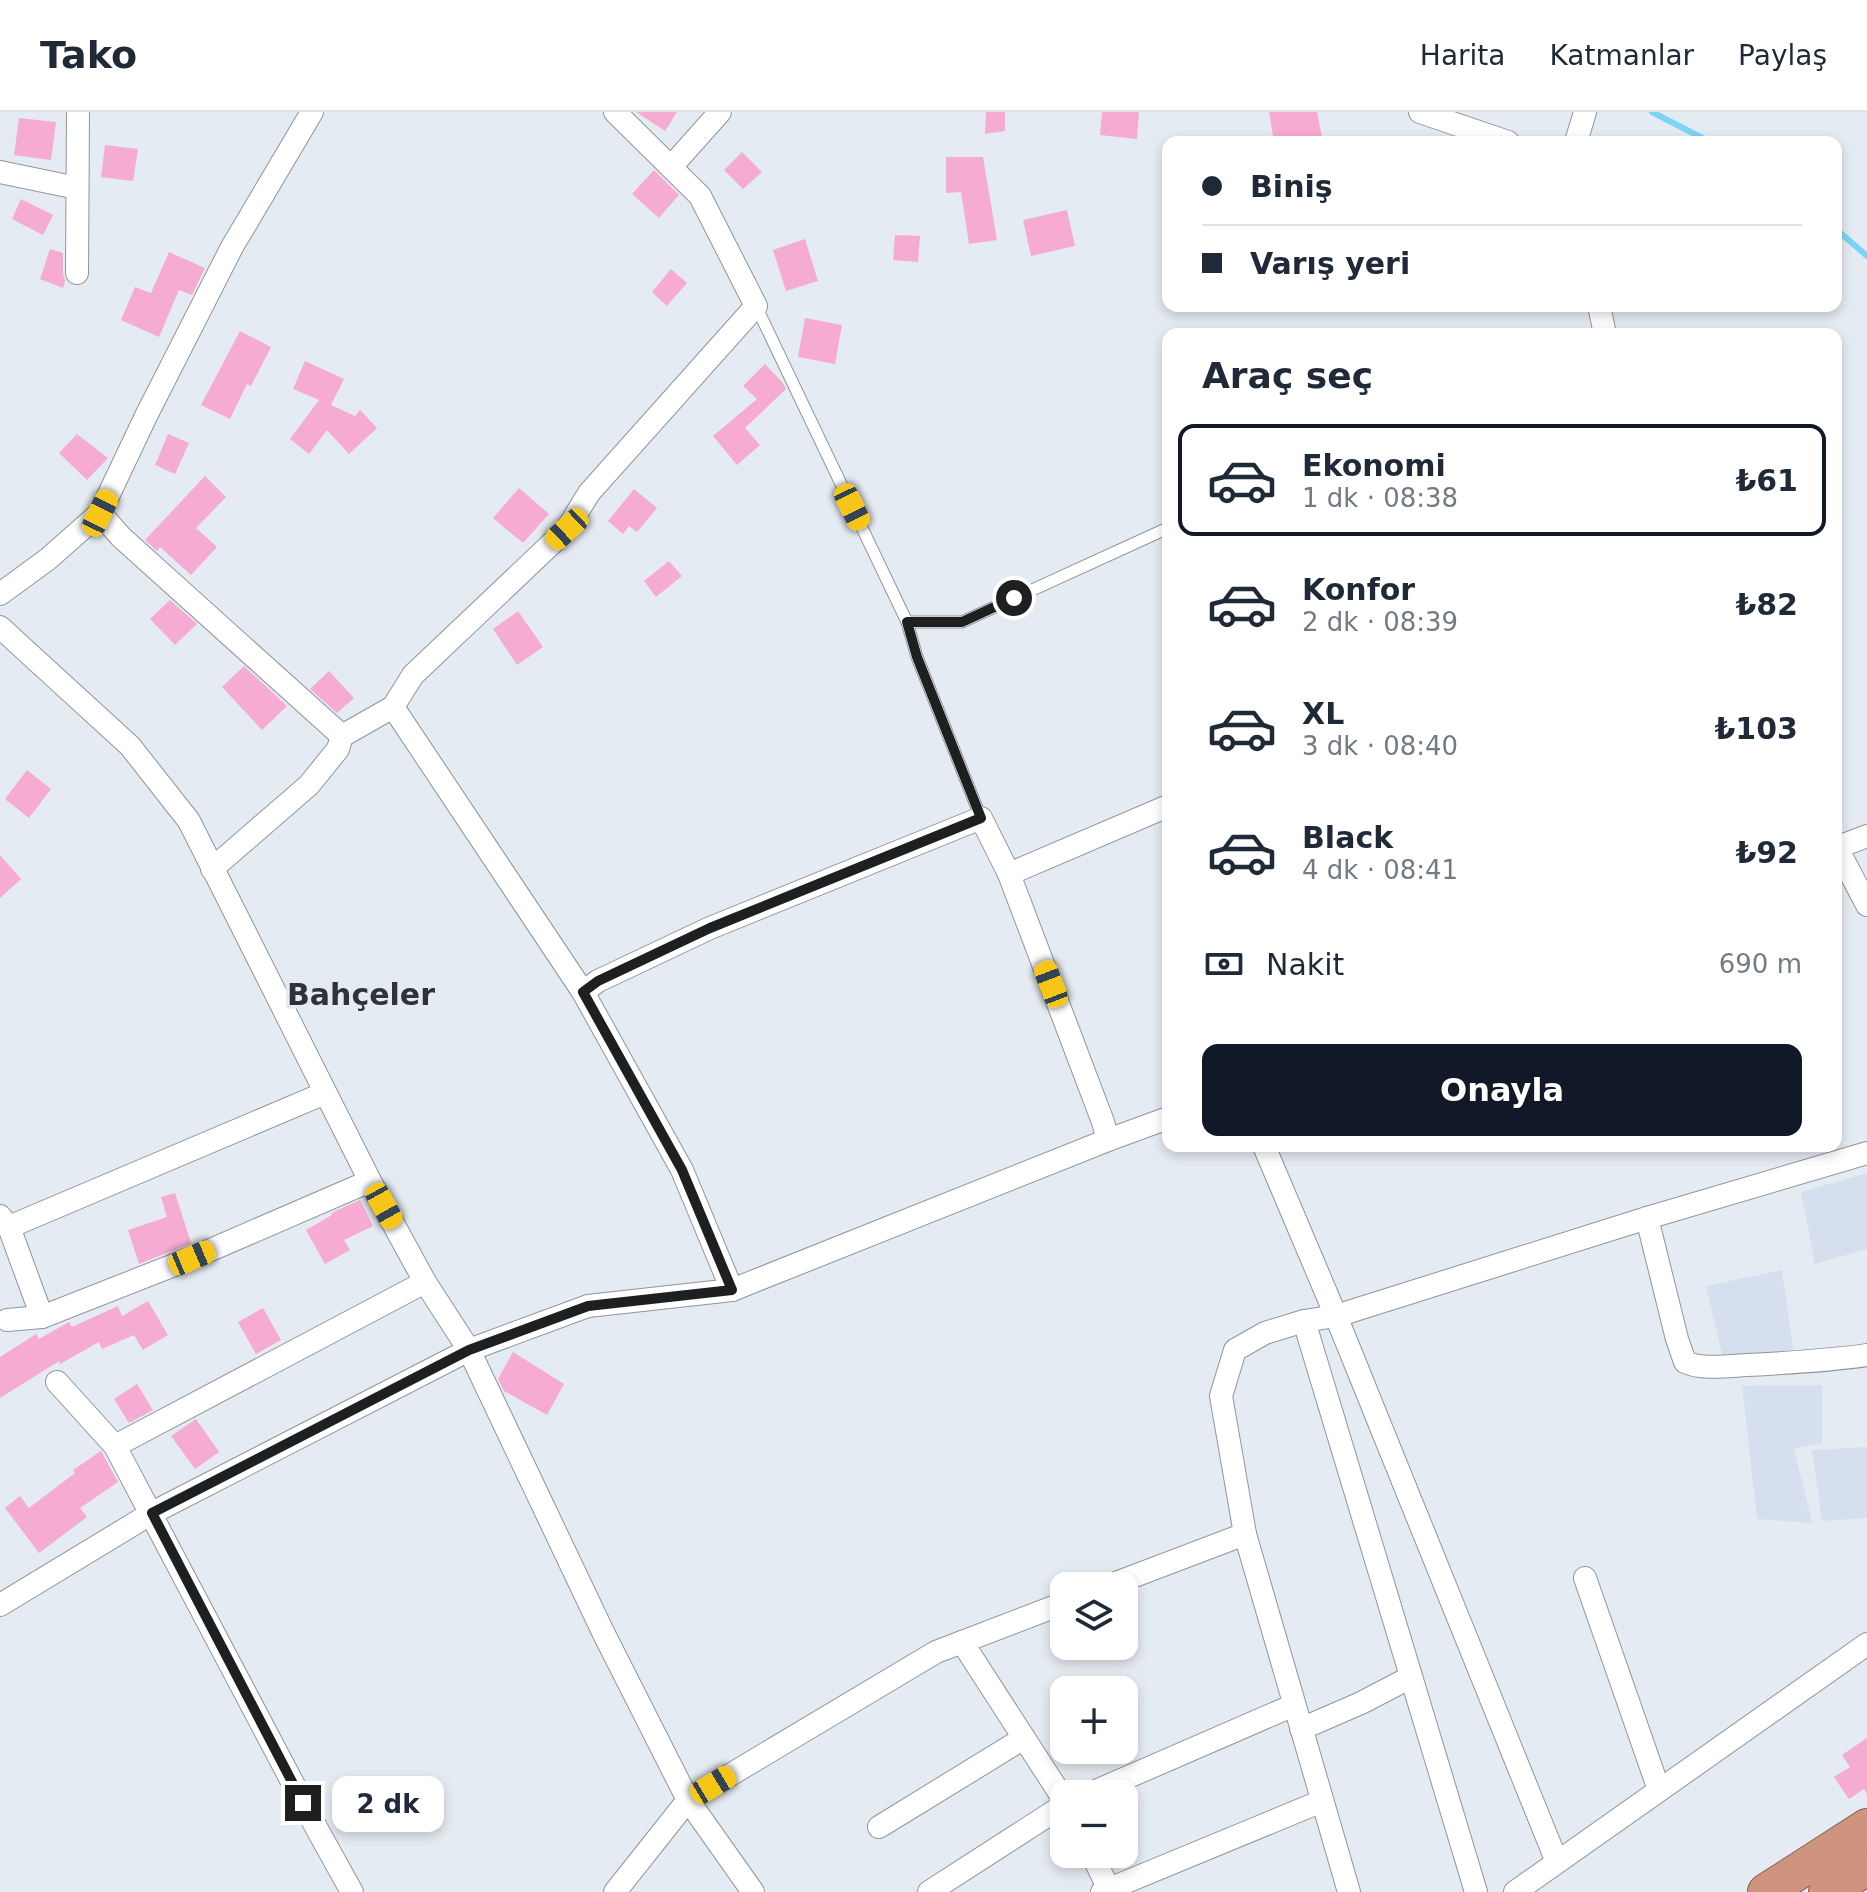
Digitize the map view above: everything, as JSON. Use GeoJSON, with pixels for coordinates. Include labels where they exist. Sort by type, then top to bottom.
{"type":"FeatureCollection","features":[{"type":"Feature","properties":{"kind":"highway"},"geometry":{"type":"LineString","coordinates":[[1766,1892],[1867,1827]]}},
{"type":"Feature","properties":{"kind":"highway"},"geometry":{"type":"LineString","coordinates":[[1827,1892],[1867,1867]]}},
{"type":"Feature","properties":{"kind":"street"},"geometry":{"type":"LineString","coordinates":[[77,273],[78,112]]}},
{"type":"Feature","properties":{"kind":"street"},"geometry":{"type":"LineString","coordinates":[[0,594],[48,559],[100,513],[232,247],[312,112]]}},
{"type":"Feature","properties":{"kind":"street"},"geometry":{"type":"LineString","coordinates":[[212,869],[309,785],[338,749],[342,736],[393,707],[413,675],[567,529],[589,493],[756,306],[700,196],[615,112]]}},
{"type":"Feature","properties":{"kind":"street"},"geometry":{"type":"LineString","coordinates":[[671,167],[720,112]]}},
{"type":"Feature","properties":{"kind":"street"},"geometry":{"type":"LineString","coordinates":[[1420,112],[1490,136]]}},
{"type":"Feature","properties":{"kind":"street"},"geometry":{"type":"LineString","coordinates":[[1578,136],[1585,112]]}},
{"type":"Feature","properties":{"kind":"street"},"geometry":{"type":"LineString","coordinates":[[0,172],[77,188]]}},
{"type":"Feature","properties":{"kind":"street"},"geometry":{"type":"LineString","coordinates":[[100,513],[121,537],[342,736]]}},
{"type":"Feature","properties":{"kind":"street"},"geometry":{"type":"LineString","coordinates":[[0,627],[130,746],[189,821],[370,1181],[425,1282],[469,1350],[603,1632],[688,1800],[753,1892]]}},
{"type":"Feature","properties":{"kind":"street"},"geometry":{"type":"LineString","coordinates":[[393,707],[583,992],[682,1170],[732,1290]]}},
{"type":"Feature","properties":{"kind":"street"},"geometry":{"type":"LineString","coordinates":[[1009,874],[1162,809]]}},
{"type":"Feature","properties":{"kind":"street"},"geometry":{"type":"LineString","coordinates":[[583,992],[598,981],[710,928],[981,818],[1009,874],[1108,1140]]}},
{"type":"Feature","properties":{"kind":"street"},"geometry":{"type":"LineString","coordinates":[[1842,845],[1867,836]]}},
{"type":"Feature","properties":{"kind":"street"},"geometry":{"type":"LineString","coordinates":[[1842,858],[1867,905]]}},
{"type":"Feature","properties":{"kind":"street"},"geometry":{"type":"LineString","coordinates":[[42,1317],[4,1221],[325,1093]]}},
{"type":"Feature","properties":{"kind":"street"},"geometry":{"type":"LineString","coordinates":[[0,1605],[152,1513],[469,1350],[588,1306],[732,1290],[1162,1120]]}},
{"type":"Feature","properties":{"kind":"street"},"geometry":{"type":"LineString","coordinates":[[1267,1152],[1557,1862]]}},
{"type":"Feature","properties":{"kind":"street"},"geometry":{"type":"LineString","coordinates":[[1349,1892],[1245,1534],[1221,1396],[1235,1350],[1265,1333],[1304,1321],[1336,1316],[1647,1218],[1867,1153]]}},
{"type":"Feature","properties":{"kind":"street"},"geometry":{"type":"LineString","coordinates":[[7,1320],[42,1317],[192,1258],[370,1181]]}},
{"type":"Feature","properties":{"kind":"street"},"geometry":{"type":"LineString","coordinates":[[1647,1218],[1685,1362],[1692,1366],[1730,1365],[1830,1361],[1867,1355]]}},
{"type":"Feature","properties":{"kind":"street"},"geometry":{"type":"LineString","coordinates":[[115,1446],[425,1282]]}},
{"type":"Feature","properties":{"kind":"street"},"geometry":{"type":"LineString","coordinates":[[1304,1321],[1476,1892]]}},
{"type":"Feature","properties":{"kind":"street"},"geometry":{"type":"LineString","coordinates":[[57,1382],[115,1446],[352,1892]]}},
{"type":"Feature","properties":{"kind":"street"},"geometry":{"type":"LineString","coordinates":[[1138,1575],[1245,1534]]}},
{"type":"Feature","properties":{"kind":"street"},"geometry":{"type":"LineString","coordinates":[[1585,1578],[1659,1790]]}},
{"type":"Feature","properties":{"kind":"street"},"geometry":{"type":"LineString","coordinates":[[615,1892],[688,1800],[936,1652],[1050,1608]]}},
{"type":"Feature","properties":{"kind":"street"},"geometry":{"type":"LineString","coordinates":[[962,1642],[1050,1780]]}},
{"type":"Feature","properties":{"kind":"street"},"geometry":{"type":"LineString","coordinates":[[1515,1892],[1867,1644]]}},
{"type":"Feature","properties":{"kind":"street"},"geometry":{"type":"LineString","coordinates":[[1301,1729],[1411,1677]]}},
{"type":"Feature","properties":{"kind":"street"},"geometry":{"type":"LineString","coordinates":[[1121,1780],[1294,1705]]}},
{"type":"Feature","properties":{"kind":"street"},"geometry":{"type":"LineString","coordinates":[[879,1827],[1024,1738]]}},
{"type":"Feature","properties":{"kind":"street"},"geometry":{"type":"LineString","coordinates":[[1098,1868],[1107,1891],[1322,1801]]}},
{"type":"Feature","properties":{"kind":"street"},"geometry":{"type":"LineString","coordinates":[[929,1892],[1050,1812]]}},
{"type":"Feature","properties":{"kind":"lane"},"geometry":{"type":"LineString","coordinates":[[756,306],[907,622],[917,657],[981,818]]}},
{"type":"Feature","properties":{"kind":"lane"},"geometry":{"type":"LineString","coordinates":[[907,622],[962,622],[1162,531]]}},
{"type":"Feature","properties":{"kind":"shaded area"},"geometry":{"type":"Polygon","coordinates":[[[1867,1173],[1867,1249],[1815,1264],[1801,1192],[1867,1173]]]}},
{"type":"Feature","properties":{"kind":"shaded area"},"geometry":{"type":"Polygon","coordinates":[[[1782,1270],[1793,1349],[1724,1363],[1706,1286],[1782,1270]]]}},
{"type":"Feature","properties":{"kind":"shaded area"},"geometry":{"type":"Polygon","coordinates":[[[1822,1385],[1822,1443],[1794,1448],[1812,1523],[1757,1519],[1742,1386],[1822,1385]]]}},
{"type":"Feature","properties":{"kind":"shaded area"},"geometry":{"type":"Polygon","coordinates":[[[1867,1447],[1867,1518],[1822,1521],[1812,1450],[1867,1447]]]}},
{"type":"Feature","properties":{"kind":"building"},"geometry":{"type":"Polygon","coordinates":[[[636,112],[677,112],[665,131],[636,112]]]}},
{"type":"Feature","properties":{"kind":"building"},"geometry":{"type":"Polygon","coordinates":[[[986,112],[1005,112],[1005,131],[985,134],[986,112]]]}},
{"type":"Feature","properties":{"kind":"building"},"geometry":{"type":"Polygon","coordinates":[[[1102,112],[1139,112],[1137,139],[1100,135],[1102,112]]]}},
{"type":"Feature","properties":{"kind":"building"},"geometry":{"type":"Polygon","coordinates":[[[1269,112],[1317,112],[1322,136],[1273,136],[1269,112]]]}},
{"type":"Feature","properties":{"kind":"building"},"geometry":{"type":"Polygon","coordinates":[[[19,118],[56,122],[51,160],[14,155],[19,118]]]}},
{"type":"Feature","properties":{"kind":"building"},"geometry":{"type":"Polygon","coordinates":[[[105,145],[138,149],[133,181],[101,177],[105,145]]]}},
{"type":"Feature","properties":{"kind":"building"},"geometry":{"type":"Polygon","coordinates":[[[742,152],[762,172],[743,189],[724,170],[742,152]]]}},
{"type":"Feature","properties":{"kind":"building"},"geometry":{"type":"Polygon","coordinates":[[[946,157],[983,157],[997,240],[969,244],[961,192],[946,193],[946,157]]]}},
{"type":"Feature","properties":{"kind":"building"},"geometry":{"type":"Polygon","coordinates":[[[654,170],[679,195],[659,218],[632,194],[654,170]]]}},
{"type":"Feature","properties":{"kind":"building"},"geometry":{"type":"Polygon","coordinates":[[[21,199],[53,215],[43,235],[12,219],[21,199]]]}},
{"type":"Feature","properties":{"kind":"building"},"geometry":{"type":"Polygon","coordinates":[[[1067,210],[1075,246],[1031,256],[1023,220],[1067,210]]]}},
{"type":"Feature","properties":{"kind":"building"},"geometry":{"type":"Polygon","coordinates":[[[895,235],[920,236],[918,262],[893,260],[895,235]]]}},
{"type":"Feature","properties":{"kind":"building"},"geometry":{"type":"Polygon","coordinates":[[[805,239],[818,281],[786,291],[773,250],[805,239]]]}},
{"type":"Feature","properties":{"kind":"building"},"geometry":{"type":"Polygon","coordinates":[[[50,249],[63,253],[63,288],[40,279],[50,249]]]}},
{"type":"Feature","properties":{"kind":"building"},"geometry":{"type":"Polygon","coordinates":[[[169,252],[205,268],[192,295],[179,290],[159,337],[121,320],[135,287],[151,293],[169,252]]]}},
{"type":"Feature","properties":{"kind":"building"},"geometry":{"type":"Polygon","coordinates":[[[671,269],[687,283],[667,306],[652,292],[671,269]]]}},
{"type":"Feature","properties":{"kind":"building"},"geometry":{"type":"Polygon","coordinates":[[[805,318],[842,325],[835,364],[798,357],[805,318]]]}},
{"type":"Feature","properties":{"kind":"building"},"geometry":{"type":"Polygon","coordinates":[[[240,331],[271,347],[251,386],[247,384],[230,419],[201,405],[240,331]]]}},
{"type":"Feature","properties":{"kind":"building"},"geometry":{"type":"Polygon","coordinates":[[[305,361],[344,379],[331,405],[355,416],[360,410],[377,428],[349,454],[327,430],[309,454],[290,439],[319,400],[293,389],[305,361]]]}},
{"type":"Feature","properties":{"kind":"building"},"geometry":{"type":"Polygon","coordinates":[[[765,364],[786,389],[745,428],[760,445],[737,465],[713,436],[757,399],[743,386],[765,364]]]}},
{"type":"Feature","properties":{"kind":"building"},"geometry":{"type":"Polygon","coordinates":[[[77,434],[108,458],[87,480],[59,453],[77,434]]]}},
{"type":"Feature","properties":{"kind":"building"},"geometry":{"type":"Polygon","coordinates":[[[168,434],[189,443],[175,474],[155,465],[168,434]]]}},
{"type":"Feature","properties":{"kind":"building"},"geometry":{"type":"Polygon","coordinates":[[[205,476],[226,497],[196,528],[217,547],[191,575],[160,547],[157,551],[145,540],[205,476]]]}},
{"type":"Feature","properties":{"kind":"building"},"geometry":{"type":"Polygon","coordinates":[[[519,488],[549,514],[523,543],[493,518],[519,488]]]}},
{"type":"Feature","properties":{"kind":"building"},"geometry":{"type":"Polygon","coordinates":[[[634,489],[657,508],[637,532],[629,526],[623,534],[608,521],[634,489]]]}},
{"type":"Feature","properties":{"kind":"building"},"geometry":{"type":"Polygon","coordinates":[[[669,561],[682,576],[656,597],[644,581],[669,561]]]}},
{"type":"Feature","properties":{"kind":"building"},"geometry":{"type":"Polygon","coordinates":[[[170,600],[197,624],[175,645],[150,619],[170,600]]]}},
{"type":"Feature","properties":{"kind":"building"},"geometry":{"type":"Polygon","coordinates":[[[518,611],[543,647],[517,665],[493,629],[518,611]]]}},
{"type":"Feature","properties":{"kind":"building"},"geometry":{"type":"Polygon","coordinates":[[[244,666],[287,706],[262,730],[222,687],[244,666]]]}},
{"type":"Feature","properties":{"kind":"building"},"geometry":{"type":"Polygon","coordinates":[[[329,671],[354,698],[337,713],[310,689],[329,671]]]}},
{"type":"Feature","properties":{"kind":"building"},"geometry":{"type":"Polygon","coordinates":[[[27,770],[51,789],[29,818],[5,799],[27,770]]]}},
{"type":"Feature","properties":{"kind":"building"},"geometry":{"type":"Polygon","coordinates":[[[0,855],[21,879],[0,898],[0,855]]]}},
{"type":"Feature","properties":{"kind":"building"},"geometry":{"type":"Polygon","coordinates":[[[175,1193],[191,1243],[139,1264],[128,1230],[167,1217],[161,1197],[175,1193]]]}},
{"type":"Feature","properties":{"kind":"building"},"geometry":{"type":"Polygon","coordinates":[[[360,1200],[373,1226],[344,1240],[350,1250],[325,1264],[306,1230],[331,1213],[360,1200]]]}},
{"type":"Feature","properties":{"kind":"building"},"geometry":{"type":"Polygon","coordinates":[[[148,1301],[168,1335],[143,1350],[134,1335],[102,1349],[99,1342],[60,1364],[59,1361],[0,1398],[0,1357],[36,1334],[39,1339],[69,1322],[72,1327],[118,1306],[122,1316],[148,1301]]]}},
{"type":"Feature","properties":{"kind":"building"},"geometry":{"type":"Polygon","coordinates":[[[263,1308],[281,1340],[256,1354],[238,1322],[263,1308]]]}},
{"type":"Feature","properties":{"kind":"building"},"geometry":{"type":"Polygon","coordinates":[[[513,1352],[564,1384],[547,1415],[504,1391],[498,1379],[513,1352]]]}},
{"type":"Feature","properties":{"kind":"building"},"geometry":{"type":"Polygon","coordinates":[[[137,1384],[153,1410],[129,1423],[114,1399],[137,1384]]]}},
{"type":"Feature","properties":{"kind":"building"},"geometry":{"type":"Polygon","coordinates":[[[196,1419],[219,1452],[195,1469],[171,1436],[196,1419]]]}},
{"type":"Feature","properties":{"kind":"building"},"geometry":{"type":"Polygon","coordinates":[[[101,1451],[118,1482],[80,1508],[87,1517],[39,1553],[5,1508],[20,1496],[29,1508],[75,1473],[73,1470],[101,1451]]]}},
{"type":"Feature","properties":{"kind":"building"},"geometry":{"type":"Polygon","coordinates":[[[1867,1738],[1867,1794],[1864,1789],[1849,1799],[1834,1777],[1850,1767],[1842,1755],[1867,1738]]]}},
{"type":"Feature","properties":{"kind":"waterway"},"geometry":{"type":"LineString","coordinates":[[1652,112],[1698,136]]}},
{"type":"Feature","properties":{"kind":"waterway"},"geometry":{"type":"LineString","coordinates":[[1842,234],[1867,256]]}},
{"type":"Feature","properties":{"kind":"district","name":"Bahçeler"},"geometry":{"type":"Point","coordinates":[361,994]}},
{"type":"Feature","properties":{"kind":"route"},"geometry":{"type":"LineString","coordinates":[[303,1803],[152,1513],[469,1350],[588,1306],[732,1290],[682,1170],[583,992],[598,981],[710,928],[981,818],[917,657],[907,622],[962,622],[1014,598]]}}]}
